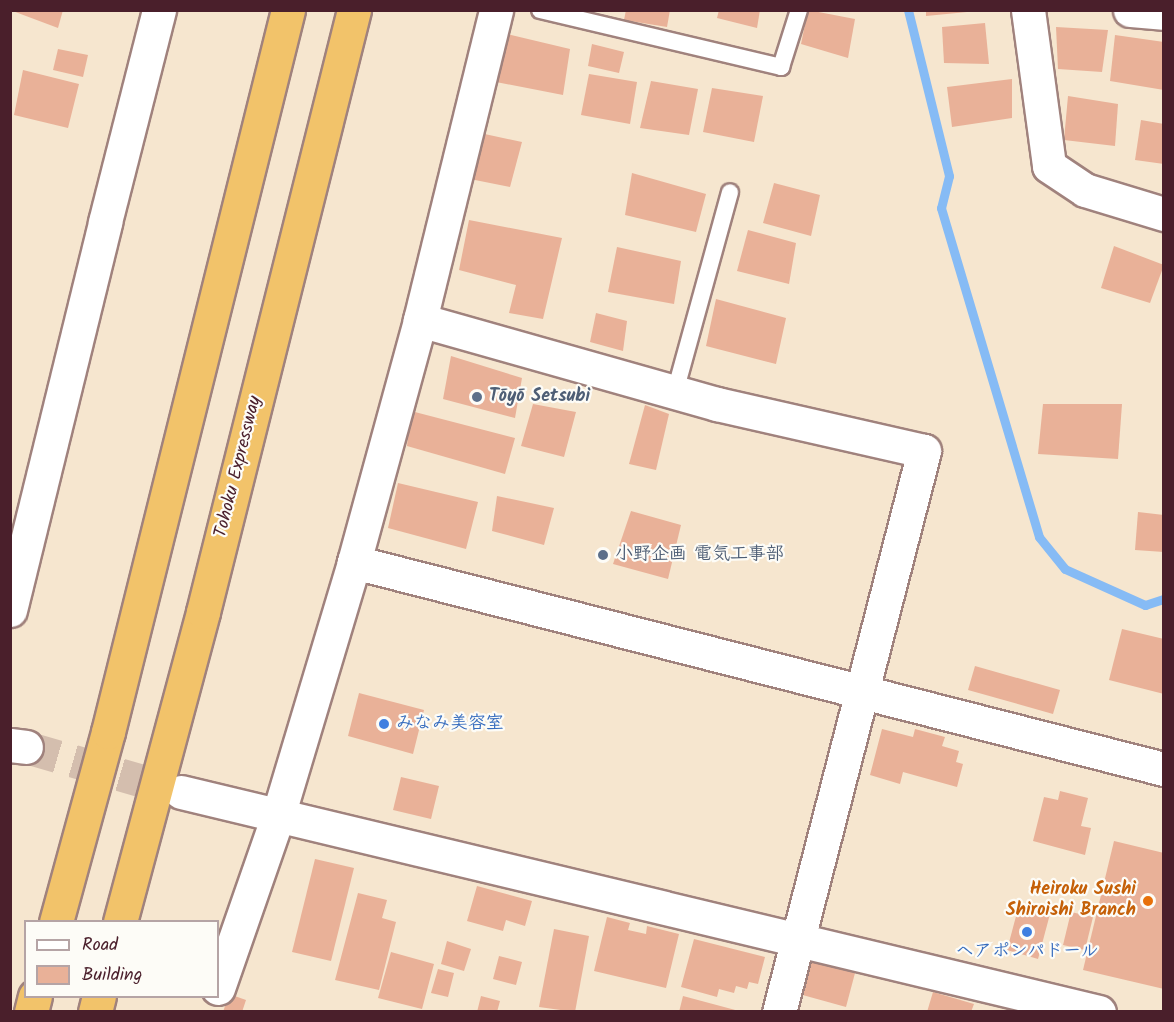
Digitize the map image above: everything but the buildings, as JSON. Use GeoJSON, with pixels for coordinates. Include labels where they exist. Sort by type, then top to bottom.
{"type":"FeatureCollection","features":[{"type":"Feature","properties":{"kind":"highway"},"geometry":{"type":"LineString","coordinates":[[56,920],[108,732],[288,10]]}},
{"type":"Feature","properties":{"kind":"highway","name":"Tohoku Expressway"},"geometry":{"type":"LineString","coordinates":[[120,920],[203,612],[354,10]]}},
{"type":"Feature","properties":{"kind":"street"},"geometry":{"type":"LineString","coordinates":[[10,610],[159,10]]}},
{"type":"Feature","properties":{"kind":"street"},"geometry":{"type":"LineString","coordinates":[[219,985],[278,816],[354,562],[420,320],[496,10]]}},
{"type":"Feature","properties":{"kind":"street"},"geometry":{"type":"LineString","coordinates":[[1028,10],[1049,166],[1085,190],[1164,214]]}},
{"type":"Feature","properties":{"kind":"street"},"geometry":{"type":"LineString","coordinates":[[1130,10],[1164,13]]}},
{"type":"Feature","properties":{"kind":"street"},"geometry":{"type":"LineString","coordinates":[[420,320],[717,404],[924,451],[796,937],[779,1011]]}},
{"type":"Feature","properties":{"kind":"street"},"geometry":{"type":"LineString","coordinates":[[354,562],[1164,769]]}},
{"type":"Feature","properties":{"kind":"street"},"geometry":{"type":"LineString","coordinates":[[181,792],[1099,1011]]}},
{"type":"Feature","properties":{"kind":"lane"},"geometry":{"type":"LineString","coordinates":[[540,10],[781,67],[799,10]]}},
{"type":"Feature","properties":{"kind":"lane"},"geometry":{"type":"LineString","coordinates":[[675,392],[730,192]]}},
{"type":"Feature","properties":{"kind":"waterway"},"geometry":{"type":"LineString","coordinates":[[908,10],[949,176],[941,208],[1039,537],[1065,569],[1145,605],[1164,599]]}},
{"type":"Feature","properties":{"kind":"tunnel"},"geometry":{"type":"LineString","coordinates":[[26,747],[181,792]]}},
{"type":"Feature","properties":{"kind":"place","name":"Tōyō Setsubi"},"geometry":{"type":"Point","coordinates":[477,397]}},
{"type":"Feature","properties":{"kind":"place","name":"小野企画 電気工事部"},"geometry":{"type":"Point","coordinates":[603,555]}},
{"type":"Feature","properties":{"kind":"place","name":"みなみ美容室"},"geometry":{"type":"Point","coordinates":[384,724]}},
{"type":"Feature","properties":{"kind":"place","name":"Heiroku Sushi Shiroishi Branch"},"geometry":{"type":"Point","coordinates":[1148,901]}},
{"type":"Feature","properties":{"kind":"place","name":"ヘアポンパドール"},"geometry":{"type":"Point","coordinates":[1027,932]}}]}
